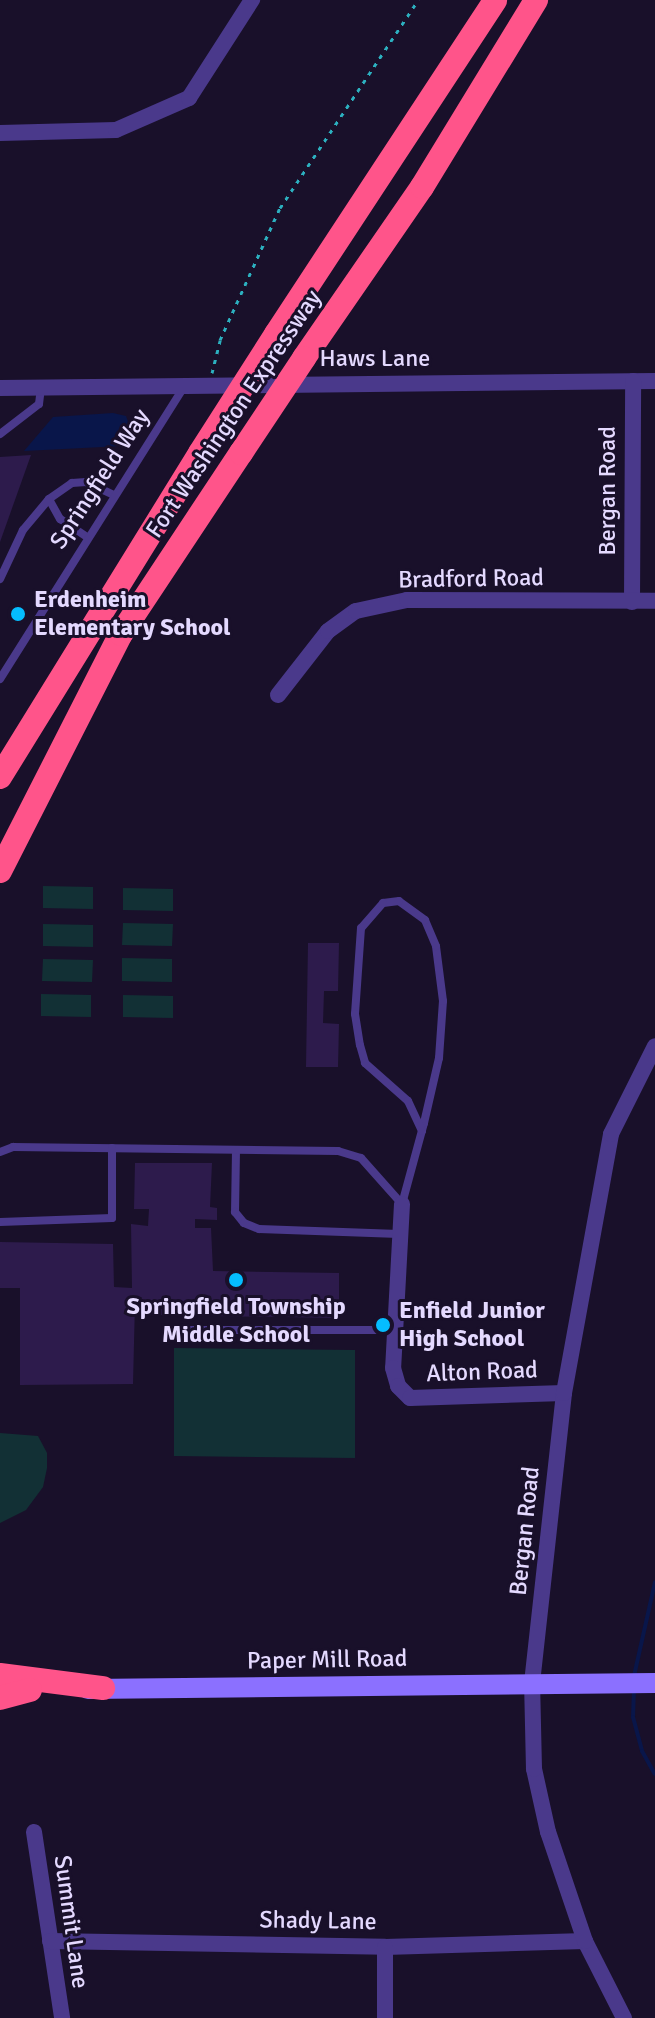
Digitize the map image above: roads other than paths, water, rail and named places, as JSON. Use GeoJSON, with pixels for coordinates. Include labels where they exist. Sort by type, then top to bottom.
{"type":"FeatureCollection","features":[{"type":"Feature","properties":{"kind":"highway"},"geometry":{"type":"LineString","coordinates":[[0,777],[200,453],[495,0]]}},
{"type":"Feature","properties":{"kind":"highway","name":"Fort Washington Expressway"},"geometry":{"type":"LineString","coordinates":[[0,871],[121,634],[422,187],[536,0]]}},
{"type":"Feature","properties":{"kind":"highway"},"geometry":{"type":"LineString","coordinates":[[0,796],[76,650]]}},
{"type":"Feature","properties":{"kind":"highway"},"geometry":{"type":"LineString","coordinates":[[0,1675],[103,1688]]}},
{"type":"Feature","properties":{"kind":"highway"},"geometry":{"type":"LineString","coordinates":[[0,1698],[30,1690]]}},
{"type":"Feature","properties":{"kind":"main road","name":"Paper Mill Road"},"geometry":{"type":"LineString","coordinates":[[0,1691],[641,1683]]}},
{"type":"Feature","properties":{"kind":"street"},"geometry":{"type":"LineString","coordinates":[[0,133],[116,130],[189,98],[252,0]]}},
{"type":"Feature","properties":{"kind":"street","name":"Bergan Road"},"geometry":{"type":"LineString","coordinates":[[632,602],[633,381]]}},
{"type":"Feature","properties":{"kind":"street","name":"Haws Lane"},"geometry":{"type":"LineString","coordinates":[[0,388],[655,381]]}},
{"type":"Feature","properties":{"kind":"street","name":"Bradford Road"},"geometry":{"type":"LineString","coordinates":[[278,695],[328,631],[356,611],[407,600],[655,601]]}},
{"type":"Feature","properties":{"kind":"street","name":"Bergan Road"},"geometry":{"type":"LineString","coordinates":[[624,2018],[585,1941],[561,1875],[534,1769],[532,1683],[564,1393],[611,1134],[655,1046]]}},
{"type":"Feature","properties":{"kind":"street","name":"Alton Road"},"geometry":{"type":"LineString","coordinates":[[402,1204],[393,1368],[398,1386],[410,1398],[564,1393]]}},
{"type":"Feature","properties":{"kind":"street","name":"Summit Lane"},"geometry":{"type":"LineString","coordinates":[[34,1832],[62,2018]]}},
{"type":"Feature","properties":{"kind":"street","name":"Shady Lane"},"geometry":{"type":"LineString","coordinates":[[50,1941],[385,1947],[585,1941]]}},
{"type":"Feature","properties":{"kind":"street"},"geometry":{"type":"LineString","coordinates":[[385,1947],[385,2018]]}},
{"type":"Feature","properties":{"kind":"lane","name":"Springfield Way"},"geometry":{"type":"LineString","coordinates":[[0,679],[185,384]]}},
{"type":"Feature","properties":{"kind":"lane"},"geometry":{"type":"LineString","coordinates":[[0,434],[39,404],[41,388]]}},
{"type":"Feature","properties":{"kind":"lane"},"geometry":{"type":"LineString","coordinates":[[0,579],[23,530],[49,499],[72,483],[86,482],[114,495]]}},
{"type":"Feature","properties":{"kind":"lane"},"geometry":{"type":"LineString","coordinates":[[49,499],[60,519],[87,537]]}},
{"type":"Feature","properties":{"kind":"lane"},"geometry":{"type":"LineString","coordinates":[[402,1204],[422,1131],[439,1058],[443,1001],[436,946],[425,920],[409,905],[383,903],[361,928],[355,1014],[360,1045],[365,1063],[408,1101],[422,1131]]}},
{"type":"Feature","properties":{"kind":"lane"},"geometry":{"type":"LineString","coordinates":[[0,1152],[18,1147],[338,1151],[361,1158],[402,1204]]}},
{"type":"Feature","properties":{"kind":"lane"},"geometry":{"type":"LineString","coordinates":[[0,1222],[112,1218],[112,1148]]}},
{"type":"Feature","properties":{"kind":"lane"},"geometry":{"type":"LineString","coordinates":[[236,1150],[235,1212],[244,1223],[259,1229],[399,1234]]}},
{"type":"Feature","properties":{"kind":"lane"},"geometry":{"type":"LineString","coordinates":[[189,1330],[395,1330]]}},
{"type":"Feature","properties":{"kind":"waterway"},"geometry":{"type":"LineString","coordinates":[[634,1676],[655,1582]]}},
{"type":"Feature","properties":{"kind":"waterway"},"geometry":{"type":"LineString","coordinates":[[634,1689],[633,1717],[642,1751],[655,1774]]}},
{"type":"Feature","properties":{"kind":"place","name":"Erdenheim Elementary School"},"geometry":{"type":"Point","coordinates":[18,614]}},
{"type":"Feature","properties":{"kind":"place","name":"Springfield Township Middle School"},"geometry":{"type":"Point","coordinates":[236,1280]}},
{"type":"Feature","properties":{"kind":"place","name":"Enfield Junior High School"},"geometry":{"type":"Point","coordinates":[383,1325]}}]}
